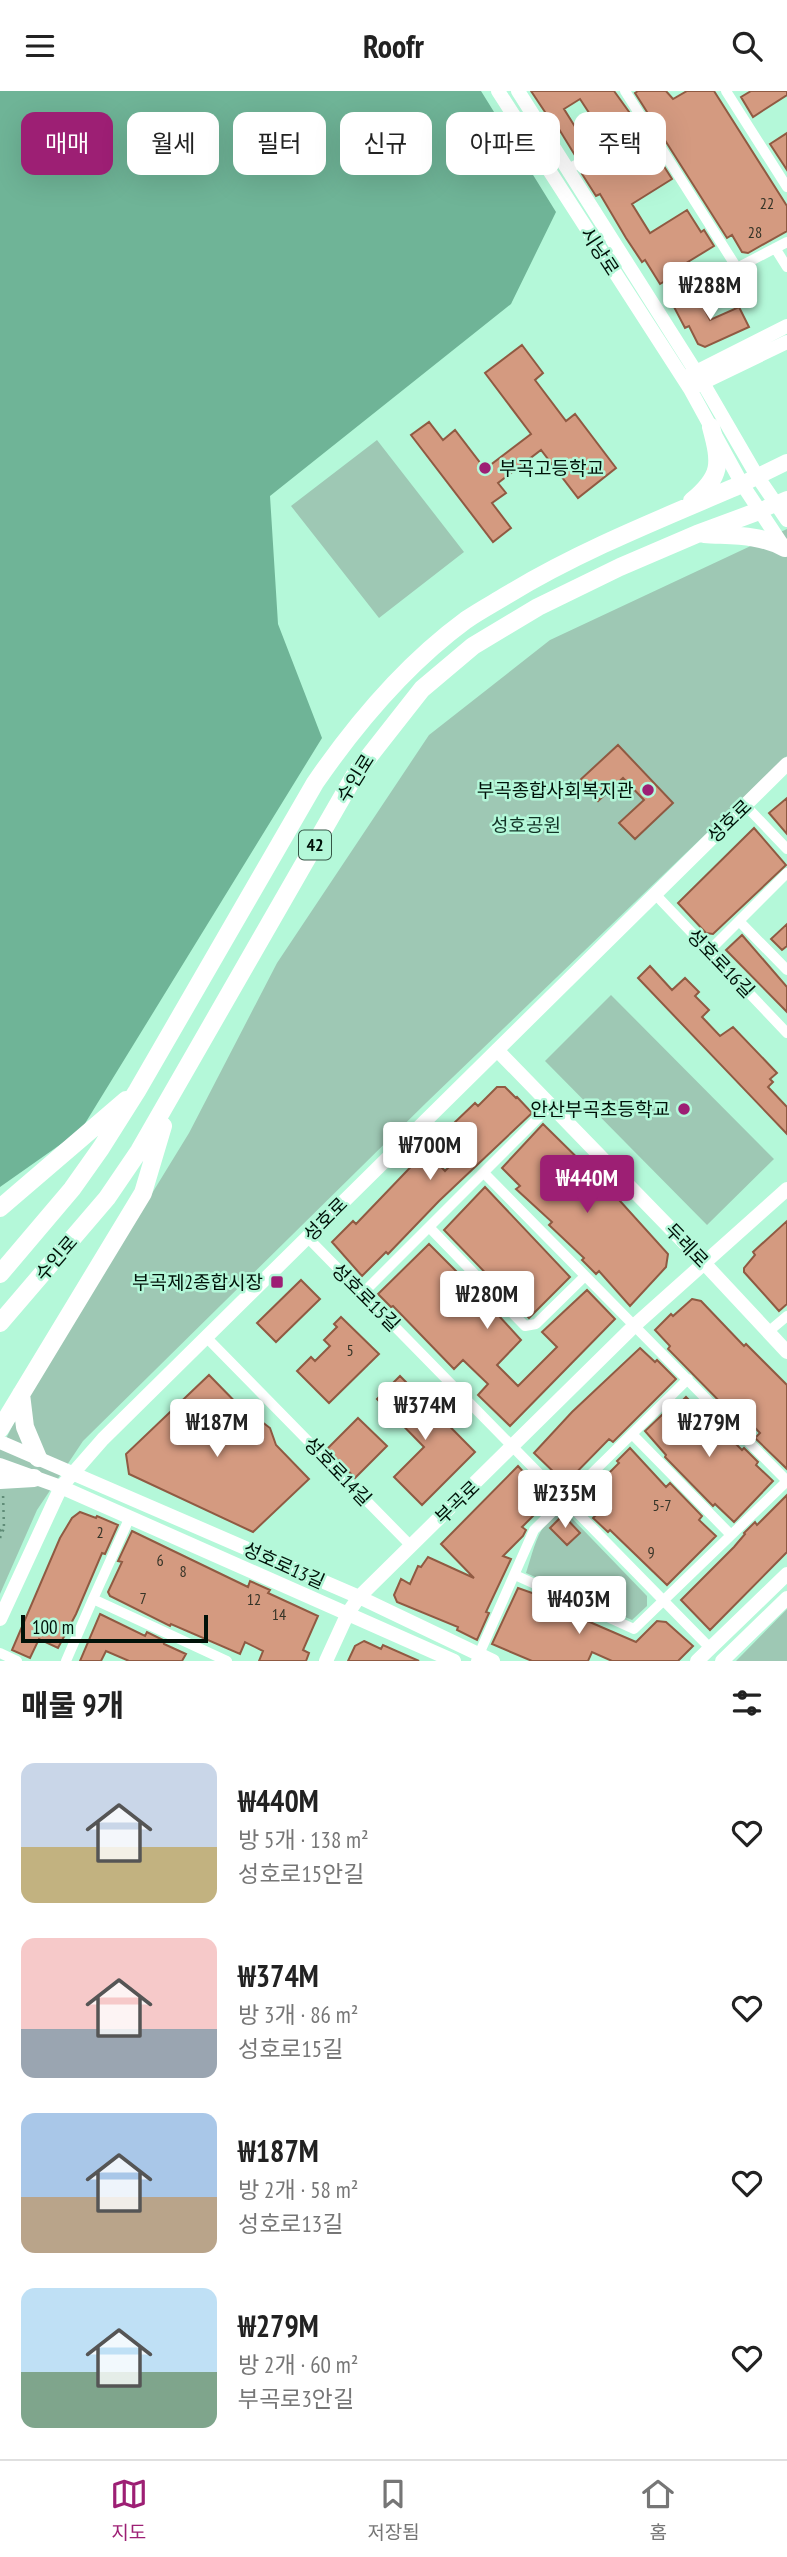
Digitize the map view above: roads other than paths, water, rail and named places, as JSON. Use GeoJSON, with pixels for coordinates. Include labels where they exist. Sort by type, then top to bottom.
{"type":"FeatureCollection","features":[{"type":"Feature","properties":{"kind":"highway"},"geometry":{"type":"LineString","coordinates":[[680,511],[709,485],[717,471],[718,455],[711,427]]}},
{"type":"Feature","properties":{"kind":"highway","name":"수인로"},"geometry":{"type":"LineString","coordinates":[[0,1274],[72,1189],[101,1148],[137,1091],[315,783],[345,739],[398,679],[466,620],[528,582],[602,544],[750,480]]}},
{"type":"Feature","properties":{"kind":"highway","name":"수인로"},"geometry":{"type":"LineString","coordinates":[[0,1323],[107,1198],[170,1101],[356,773],[422,689],[473,646],[538,607],[620,567],[774,505]]}},
{"type":"Feature","properties":{"kind":"highway"},"geometry":{"type":"LineString","coordinates":[[697,534],[753,536],[774,542],[786,550]]}},
{"type":"Feature","properties":{"kind":"highway"},"geometry":{"type":"LineString","coordinates":[[0,1208],[137,1091]]}},
{"type":"Feature","properties":{"kind":"highway"},"geometry":{"type":"LineString","coordinates":[[0,1429],[143,1193],[170,1101]]}},
{"type":"Feature","properties":{"kind":"highway"},"geometry":{"type":"LineString","coordinates":[[22,1394],[25,1427],[38,1458]]}},
{"type":"Feature","properties":{"kind":"highway"},"geometry":{"type":"LineString","coordinates":[[1,1475],[34,1478]]}},
{"type":"Feature","properties":{"kind":"main road","name":"수인로"},"geometry":{"type":"LineString","coordinates":[[750,480],[787,462]]}},
{"type":"Feature","properties":{"kind":"street","name":"시낭로"},"geometry":{"type":"LineString","coordinates":[[498,91],[693,381],[711,427],[750,480]]}},
{"type":"Feature","properties":{"kind":"street","name":"시낭로"},"geometry":{"type":"LineString","coordinates":[[518,91],[568,169],[750,480]]}},
{"type":"Feature","properties":{"kind":"street"},"geometry":{"type":"LineString","coordinates":[[625,91],[638,112]]}},
{"type":"Feature","properties":{"kind":"street"},"geometry":{"type":"LineString","coordinates":[[726,91],[787,187]]}},
{"type":"Feature","properties":{"kind":"street"},"geometry":{"type":"LineString","coordinates":[[666,156],[737,268],[787,242]]}},
{"type":"Feature","properties":{"kind":"street"},"geometry":{"type":"LineString","coordinates":[[568,169],[574,166]]}},
{"type":"Feature","properties":{"kind":"street"},"geometry":{"type":"LineString","coordinates":[[775,248],[787,267]]}},
{"type":"Feature","properties":{"kind":"street"},"geometry":{"type":"LineString","coordinates":[[693,381],[787,326]]}},
{"type":"Feature","properties":{"kind":"street"},"geometry":{"type":"LineString","coordinates":[[693,381],[787,342]]}},
{"type":"Feature","properties":{"kind":"street"},"geometry":{"type":"LineString","coordinates":[[750,480],[787,520]]}},
{"type":"Feature","properties":{"kind":"street"},"geometry":{"type":"LineString","coordinates":[[774,505],[786,550]]}},
{"type":"Feature","properties":{"kind":"street","name":"성호로"},"geometry":{"type":"LineString","coordinates":[[0,1619],[61,1487],[103,1439],[787,764]]}},
{"type":"Feature","properties":{"kind":"street"},"geometry":{"type":"LineString","coordinates":[[746,806],[787,849]]}},
{"type":"Feature","properties":{"kind":"street"},"geometry":{"type":"LineString","coordinates":[[709,951],[787,873]]}},
{"type":"Feature","properties":{"kind":"street","name":"성호로16길"},"geometry":{"type":"LineString","coordinates":[[655,894],[787,1033]]}},
{"type":"Feature","properties":{"kind":"street"},"geometry":{"type":"LineString","coordinates":[[739,921],[787,971]]}},
{"type":"Feature","properties":{"kind":"street","name":"두레로"},"geometry":{"type":"LineString","coordinates":[[496,1050],[787,1352]]}},
{"type":"Feature","properties":{"kind":"street"},"geometry":{"type":"LineString","coordinates":[[363,1293],[551,1105]]}},
{"type":"Feature","properties":{"kind":"street"},"geometry":{"type":"LineString","coordinates":[[484,1173],[787,1481],[634,1629],[515,1575]]}},
{"type":"Feature","properties":{"kind":"street","name":"부곡로"},"geometry":{"type":"LineString","coordinates":[[326,1661],[348,1613],[359,1597],[635,1325],[787,1189]]}},
{"type":"Feature","properties":{"kind":"street"},"geometry":{"type":"LineString","coordinates":[[429,1227],[525,1326],[536,1324],[585,1276]]}},
{"type":"Feature","properties":{"kind":"street","name":"성호로15길"},"geometry":{"type":"LineString","coordinates":[[307,1237],[710,1649]]}},
{"type":"Feature","properties":{"kind":"street"},"geometry":{"type":"LineString","coordinates":[[768,1332],[787,1316]]}},
{"type":"Feature","properties":{"kind":"street","name":"성호로14길"},"geometry":{"type":"LineString","coordinates":[[206,1337],[411,1546]]}},
{"type":"Feature","properties":{"kind":"street"},"geometry":{"type":"LineString","coordinates":[[478,1658],[534,1529],[688,1379]]}},
{"type":"Feature","properties":{"kind":"street"},"geometry":{"type":"LineString","coordinates":[[632,1434],[731,1535]]}},
{"type":"Feature","properties":{"kind":"street","name":"성호로13길"},"geometry":{"type":"LineString","coordinates":[[0,1442],[359,1597],[478,1658],[494,1661]]}},
{"type":"Feature","properties":{"kind":"street","name":"성호로13길"},"geometry":{"type":"LineString","coordinates":[[34,1478],[61,1487],[454,1661]]}},
{"type":"Feature","properties":{"kind":"street"},"geometry":{"type":"LineString","coordinates":[[66,1661],[129,1519]]}},
{"type":"Feature","properties":{"kind":"street"},"geometry":{"type":"LineString","coordinates":[[697,1661],[787,1574]]}},
{"type":"Feature","properties":{"kind":"street"},"geometry":{"type":"LineString","coordinates":[[722,1661],[787,1598]]}},
{"type":"Feature","properties":{"kind":"street"},"geometry":{"type":"LineString","coordinates":[[93,1599],[227,1661]]}},
{"type":"Feature","properties":{"kind":"street"},"geometry":{"type":"LineString","coordinates":[[0,1653],[17,1661]]}},
{"type":"Feature","properties":{"kind":"place","name":"부곡고등학교"},"geometry":{"type":"Point","coordinates":[485,468]}},
{"type":"Feature","properties":{"kind":"place","name":"부곡종합사회복지관"},"geometry":{"type":"Point","coordinates":[648,790]}},
{"type":"Feature","properties":{"kind":"place","name":"안산부곡초등학교"},"geometry":{"type":"Point","coordinates":[684,1109]}},
{"type":"Feature","properties":{"kind":"place","name":"부곡제2종합시장"},"geometry":{"type":"Point","coordinates":[277,1282]}},
{"type":"Feature","properties":{"kind":"park label","name":"성호공원"},"geometry":{"type":"Point","coordinates":[526,825]}}]}
